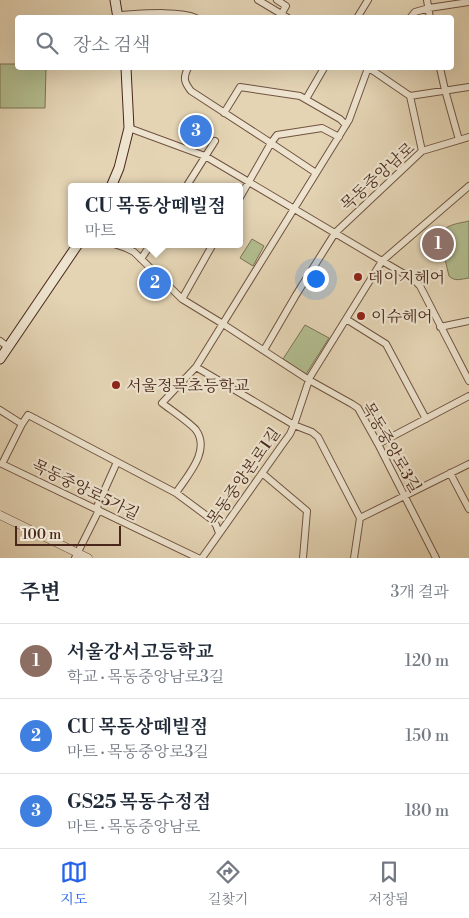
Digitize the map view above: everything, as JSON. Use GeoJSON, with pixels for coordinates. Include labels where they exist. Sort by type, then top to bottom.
{"type":"FeatureCollection","features":[{"type":"Feature","properties":{"kind":"main road"},"geometry":{"type":"LineString","coordinates":[[115,0],[118,15]]}},
{"type":"Feature","properties":{"kind":"main road"},"geometry":{"type":"LineString","coordinates":[[113,183],[119,168],[128,128],[126,70]]}},
{"type":"Feature","properties":{"kind":"main road"},"geometry":{"type":"LineString","coordinates":[[0,359],[75,248]]}},
{"type":"Feature","properties":{"kind":"street"},"geometry":{"type":"LineString","coordinates":[[258,0],[279,15]]}},
{"type":"Feature","properties":{"kind":"street"},"geometry":{"type":"LineString","coordinates":[[277,0],[286,6],[281,15]]}},
{"type":"Feature","properties":{"kind":"street"},"geometry":{"type":"LineString","coordinates":[[360,15],[368,0]]}},
{"type":"Feature","properties":{"kind":"street"},"geometry":{"type":"LineString","coordinates":[[427,0],[429,15]]}},
{"type":"Feature","properties":{"kind":"street"},"geometry":{"type":"LineString","coordinates":[[412,15],[415,12],[428,8],[469,2]]}},
{"type":"Feature","properties":{"kind":"street"},"geometry":{"type":"LineString","coordinates":[[137,15],[175,13],[192,15]]}},
{"type":"Feature","properties":{"kind":"street"},"geometry":{"type":"LineString","coordinates":[[187,70],[185,84],[191,91],[316,173]]}},
{"type":"Feature","properties":{"kind":"street"},"geometry":{"type":"LineString","coordinates":[[306,99],[323,70]]}},
{"type":"Feature","properties":{"kind":"street"},"geometry":{"type":"LineString","coordinates":[[176,493],[198,460],[201,446],[200,437],[195,429],[162,403],[196,367],[339,137],[349,120],[367,70]]}},
{"type":"Feature","properties":{"kind":"street"},"geometry":{"type":"LineString","coordinates":[[371,70],[410,96],[469,87]]}},
{"type":"Feature","properties":{"kind":"street"},"geometry":{"type":"LineString","coordinates":[[440,70],[458,140]]}},
{"type":"Feature","properties":{"kind":"street"},"geometry":{"type":"LineString","coordinates":[[224,113],[240,87],[300,96],[340,119],[346,125]]}},
{"type":"Feature","properties":{"kind":"street"},"geometry":{"type":"LineString","coordinates":[[410,96],[422,151]]}},
{"type":"Feature","properties":{"kind":"street","name":"목동중앙남로"},"geometry":{"type":"LineString","coordinates":[[128,128],[205,156],[413,279],[420,286],[469,381]]}},
{"type":"Feature","properties":{"kind":"street"},"geometry":{"type":"LineString","coordinates":[[243,192],[277,135],[322,128],[339,137]]}},
{"type":"Feature","properties":{"kind":"street","name":"목동중앙남로"},"geometry":{"type":"LineString","coordinates":[[264,350],[335,233],[422,151],[469,137]]}},
{"type":"Feature","properties":{"kind":"street"},"geometry":{"type":"LineString","coordinates":[[188,183],[215,142]]}},
{"type":"Feature","properties":{"kind":"street","name":"목동중앙본로1길"},"geometry":{"type":"LineString","coordinates":[[202,558],[290,434],[309,380],[382,261],[469,186]]}},
{"type":"Feature","properties":{"kind":"street","name":"목동중앙로3길"},"geometry":{"type":"LineString","coordinates":[[126,248],[134,252],[182,299],[309,380],[358,408],[436,558]]}},
{"type":"Feature","properties":{"kind":"street"},"geometry":{"type":"LineString","coordinates":[[141,259],[148,248]]}},
{"type":"Feature","properties":{"kind":"street"},"geometry":{"type":"LineString","coordinates":[[182,299],[212,248]]}},
{"type":"Feature","properties":{"kind":"street"},"geometry":{"type":"LineString","coordinates":[[346,320],[386,344],[426,419]]}},
{"type":"Feature","properties":{"kind":"street"},"geometry":{"type":"LineString","coordinates":[[440,327],[469,321]]}},
{"type":"Feature","properties":{"kind":"street"},"geometry":{"type":"LineString","coordinates":[[0,341],[8,347]]}},
{"type":"Feature","properties":{"kind":"street"},"geometry":{"type":"LineString","coordinates":[[196,367],[294,425],[312,432],[318,437],[360,518],[354,558]]}},
{"type":"Feature","properties":{"kind":"street"},"geometry":{"type":"LineString","coordinates":[[378,444],[469,396]]}},
{"type":"Feature","properties":{"kind":"street"},"geometry":{"type":"LineString","coordinates":[[0,410],[22,424],[28,416],[32,417],[176,493],[212,519],[219,533]]}},
{"type":"Feature","properties":{"kind":"street","name":"목동중앙로5가길"},"geometry":{"type":"LineString","coordinates":[[22,424],[2,464],[198,558]]}},
{"type":"Feature","properties":{"kind":"street"},"geometry":{"type":"LineString","coordinates":[[76,555],[98,510],[117,462]]}},
{"type":"Feature","properties":{"kind":"street"},"geometry":{"type":"LineString","coordinates":[[360,518],[469,464]]}},
{"type":"Feature","properties":{"kind":"street"},"geometry":{"type":"LineString","coordinates":[[262,473],[307,511],[303,558]]}},
{"type":"Feature","properties":{"kind":"street"},"geometry":{"type":"LineString","coordinates":[[450,473],[469,509]]}},
{"type":"Feature","properties":{"kind":"street"},"geometry":{"type":"LineString","coordinates":[[0,515],[76,555],[88,558]]}},
{"type":"Feature","properties":{"kind":"green space"},"geometry":{"type":"Polygon","coordinates":[[[0,64],[15,64],[15,70],[46,70],[45,108],[0,108],[0,64]]]}},
{"type":"Feature","properties":{"kind":"green space"},"geometry":{"type":"Polygon","coordinates":[[[469,221],[469,278],[458,280],[449,276],[440,238],[447,227],[469,221]]]}},
{"type":"Feature","properties":{"kind":"green space"},"geometry":{"type":"Polygon","coordinates":[[[252,239],[264,246],[253,266],[240,258],[252,239]]]}},
{"type":"Feature","properties":{"kind":"green space"},"geometry":{"type":"Polygon","coordinates":[[[305,325],[329,338],[306,374],[283,359],[305,325]]]}},
{"type":"Feature","properties":{"kind":"place","name":"GS25 목동수정점"},"geometry":{"type":"Point","coordinates":[196,131]}},
{"type":"Feature","properties":{"kind":"place","name":"서울강서고등학교"},"geometry":{"type":"Point","coordinates":[438,244]}},
{"type":"Feature","properties":{"kind":"place","name":"데이지헤어"},"geometry":{"type":"Point","coordinates":[358,277]}},
{"type":"Feature","properties":{"kind":"place","name":"CU 목동상떼빌점"},"geometry":{"type":"Point","coordinates":[155,283]}},
{"type":"Feature","properties":{"kind":"place","name":"이슈헤어"},"geometry":{"type":"Point","coordinates":[361,316]}},
{"type":"Feature","properties":{"kind":"place","name":"서울정목초등학교"},"geometry":{"type":"Point","coordinates":[116,385]}}]}
